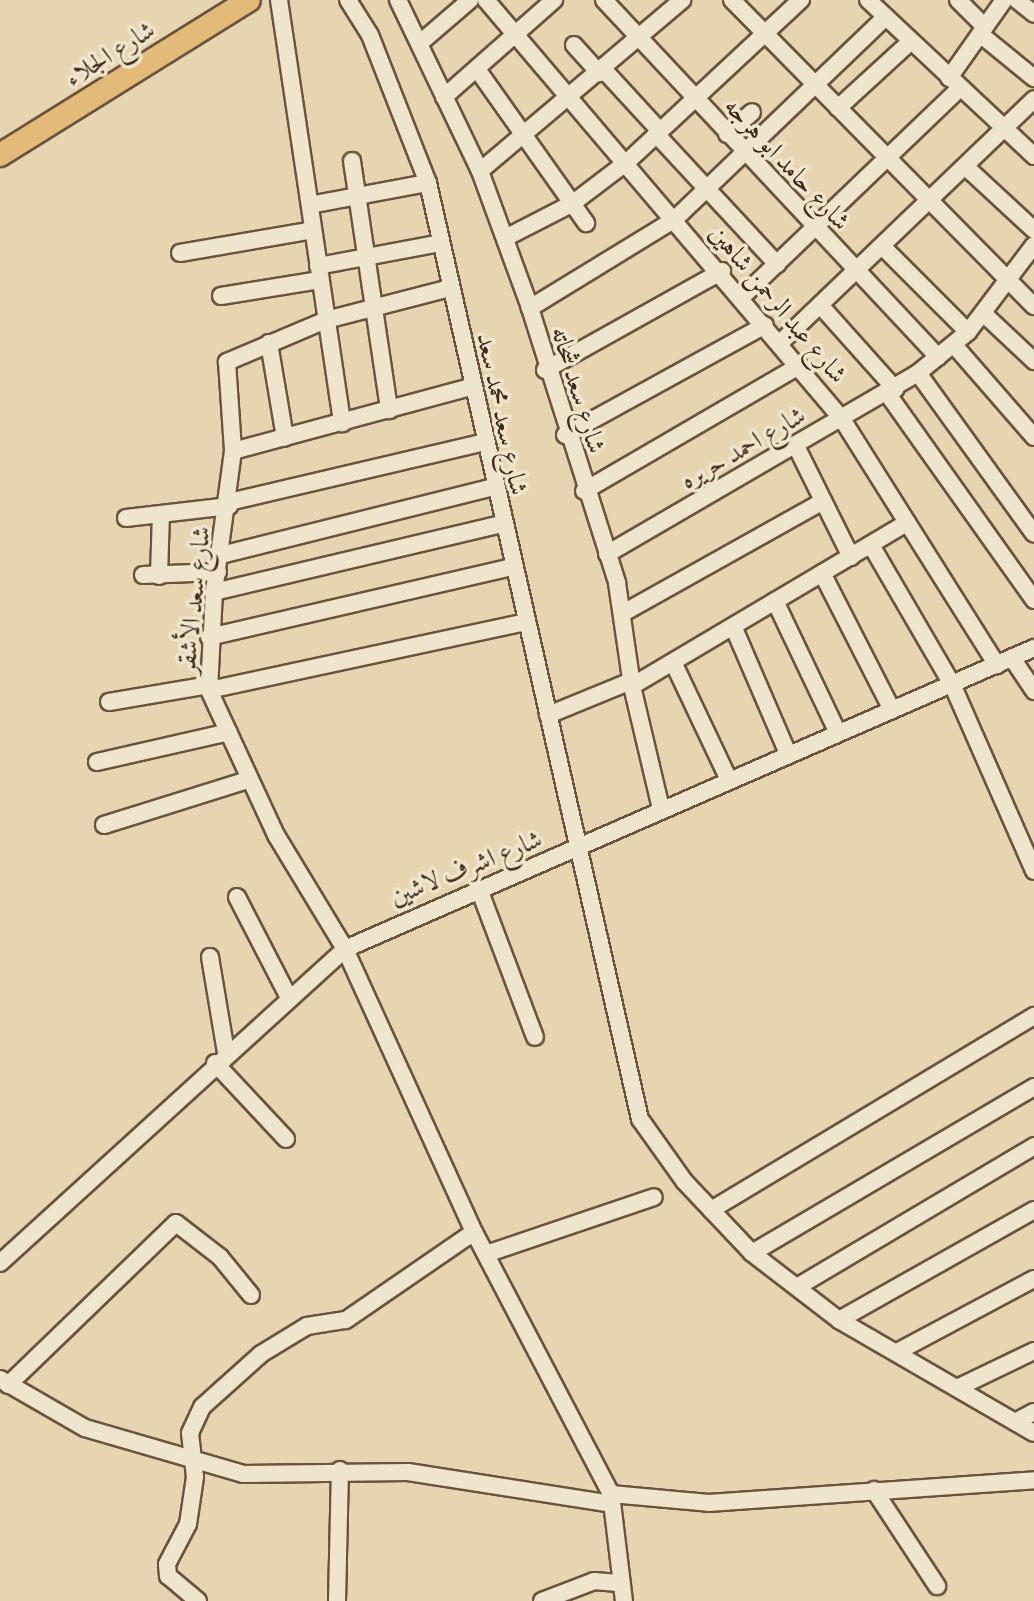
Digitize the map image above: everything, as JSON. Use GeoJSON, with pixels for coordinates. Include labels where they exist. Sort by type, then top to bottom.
{"type":"FeatureCollection","features":[{"type":"Feature","properties":{"kind":"main road","name":"شارع الجلاء"},"geometry":{"type":"LineString","coordinates":[[0,155],[47,117],[226,0]]}},
{"type":"Feature","properties":{"kind":"main road","name":"شارع الجلاء"},"geometry":{"type":"LineString","coordinates":[[0,137],[47,117],[249,0]]}},
{"type":"Feature","properties":{"kind":"street"},"geometry":{"type":"LineString","coordinates":[[279,0],[342,423]]}},
{"type":"Feature","properties":{"kind":"street","name":"شارع سعد محمد سعد"},"geometry":{"type":"LineString","coordinates":[[348,0],[370,35],[428,183],[501,524],[581,849],[640,1119],[711,1210],[752,1253],[839,1320],[1034,1433]]}},
{"type":"Feature","properties":{"kind":"street","name":"شارع سعد شحاته"},"geometry":{"type":"LineString","coordinates":[[398,0],[480,171],[530,308],[545,370],[607,554],[623,613],[631,684],[661,809]]}},
{"type":"Feature","properties":{"kind":"street"},"geometry":{"type":"LineString","coordinates":[[420,43],[470,0]]}},
{"type":"Feature","properties":{"kind":"street","name":"شارع عبد الرحمن شاهين"},"geometry":{"type":"LineString","coordinates":[[486,0],[722,271],[842,419],[907,523],[1005,662],[1034,691]]}},
{"type":"Feature","properties":{"kind":"street"},"geometry":{"type":"LineString","coordinates":[[444,97],[554,0]]}},
{"type":"Feature","properties":{"kind":"street","name":"شارع حامد ابو هرجه"},"geometry":{"type":"LineString","coordinates":[[604,0],[856,273],[938,357]]}},
{"type":"Feature","properties":{"kind":"street"},"geometry":{"type":"LineString","coordinates":[[480,171],[682,0]]}},
{"type":"Feature","properties":{"kind":"street"},"geometry":{"type":"LineString","coordinates":[[732,0],[1034,306]]}},
{"type":"Feature","properties":{"kind":"street"},"geometry":{"type":"LineString","coordinates":[[505,238],[573,203],[627,162],[801,0]]}},
{"type":"Feature","properties":{"kind":"street"},"geometry":{"type":"LineString","coordinates":[[868,0],[1034,156]]}},
{"type":"Feature","properties":{"kind":"street"},"geometry":{"type":"LineString","coordinates":[[958,0],[983,30],[1034,78]]}},
{"type":"Feature","properties":{"kind":"street"},"geometry":{"type":"LineString","coordinates":[[742,297],[887,158],[954,83],[983,30],[1004,0]]}},
{"type":"Feature","properties":{"kind":"street"},"geometry":{"type":"LineString","coordinates":[[1017,0],[1034,14]]}},
{"type":"Feature","properties":{"kind":"street"},"geometry":{"type":"LineString","coordinates":[[530,308],[675,219],[747,156],[886,17]]}},
{"type":"Feature","properties":{"kind":"street"},"geometry":{"type":"LineString","coordinates":[[838,108],[911,41]]}},
{"type":"Feature","properties":{"kind":"street"},"geometry":{"type":"LineString","coordinates":[[574,45],[777,264]]}},
{"type":"Feature","properties":{"kind":"street"},"geometry":{"type":"LineString","coordinates":[[477,69],[586,223]]}},
{"type":"Feature","properties":{"kind":"street"},"geometry":{"type":"LineString","coordinates":[[780,343],[968,169],[1034,99]]}},
{"type":"Feature","properties":{"kind":"street"},"geometry":{"type":"LineString","coordinates":[[727,134],[752,112]]}},
{"type":"Feature","properties":{"kind":"street"},"geometry":{"type":"LineString","coordinates":[[352,161],[389,410]]}},
{"type":"Feature","properties":{"kind":"street"},"geometry":{"type":"LineString","coordinates":[[968,169],[1034,230]]}},
{"type":"Feature","properties":{"kind":"street"},"geometry":{"type":"LineString","coordinates":[[310,205],[428,183]]}},
{"type":"Feature","properties":{"kind":"street"},"geometry":{"type":"LineString","coordinates":[[180,253],[313,230]]}},
{"type":"Feature","properties":{"kind":"street"},"geometry":{"type":"LineString","coordinates":[[221,296],[319,273],[366,257],[441,243]]}},
{"type":"Feature","properties":{"kind":"street"},"geometry":{"type":"LineString","coordinates":[[883,247],[968,332]]}},
{"type":"Feature","properties":{"kind":"street","name":"شارع احمد حريره"},"geometry":{"type":"LineString","coordinates":[[607,554],[918,373],[968,332],[1033,250]]}},
{"type":"Feature","properties":{"kind":"street"},"geometry":{"type":"LineString","coordinates":[[545,370],[722,271]]}},
{"type":"Feature","properties":{"kind":"street"},"geometry":{"type":"LineString","coordinates":[[285,438],[269,343],[326,320],[450,288]]}},
{"type":"Feature","properties":{"kind":"street"},"geometry":{"type":"LineString","coordinates":[[820,305],[891,391],[1034,600]]}},
{"type":"Feature","properties":{"kind":"street"},"geometry":{"type":"LineString","coordinates":[[984,314],[1034,361]]}},
{"type":"Feature","properties":{"kind":"street"},"geometry":{"type":"LineString","coordinates":[[565,435],[765,325]]}},
{"type":"Feature","properties":{"kind":"street","name":"شارع سعد الأشقر"},"geometry":{"type":"LineString","coordinates":[[269,343],[226,367],[233,451],[229,504],[209,637],[209,688],[248,780],[345,949],[474,1232],[611,1499]]}},
{"type":"Feature","properties":{"kind":"street"},"geometry":{"type":"LineString","coordinates":[[954,345],[1034,437]]}},
{"type":"Feature","properties":{"kind":"street"},"geometry":{"type":"LineString","coordinates":[[584,491],[799,366]]}},
{"type":"Feature","properties":{"kind":"street"},"geometry":{"type":"LineString","coordinates":[[918,373],[1034,534]]}},
{"type":"Feature","properties":{"kind":"street"},"geometry":{"type":"LineString","coordinates":[[233,451],[471,387]]}},
{"type":"Feature","properties":{"kind":"street"},"geometry":{"type":"LineString","coordinates":[[126,518],[229,504],[484,442]]}},
{"type":"Feature","properties":{"kind":"street"},"geometry":{"type":"LineString","coordinates":[[796,446],[851,557]]}},
{"type":"Feature","properties":{"kind":"street"},"geometry":{"type":"LineString","coordinates":[[161,514],[151,576],[220,564],[493,487]]}},
{"type":"Feature","properties":{"kind":"street"},"geometry":{"type":"LineString","coordinates":[[623,613],[823,501]]}},
{"type":"Feature","properties":{"kind":"street"},"geometry":{"type":"LineString","coordinates":[[548,715],[631,684],[673,662],[907,523]]}},
{"type":"Feature","properties":{"kind":"street"},"geometry":{"type":"LineString","coordinates":[[214,592],[501,524]]}},
{"type":"Feature","properties":{"kind":"street"},"geometry":{"type":"LineString","coordinates":[[871,545],[952,684],[1028,837],[1034,871]]}},
{"type":"Feature","properties":{"kind":"street"},"geometry":{"type":"LineString","coordinates":[[209,637],[512,567]]}},
{"type":"Feature","properties":{"kind":"street"},"geometry":{"type":"LineString","coordinates":[[822,573],[892,710]]}},
{"type":"Feature","properties":{"kind":"street"},"geometry":{"type":"LineString","coordinates":[[775,601],[838,733]]}},
{"type":"Feature","properties":{"kind":"street"},"geometry":{"type":"LineString","coordinates":[[109,702],[209,688],[525,622]]}},
{"type":"Feature","properties":{"kind":"street"},"geometry":{"type":"LineString","coordinates":[[733,626],[788,754]]}},
{"type":"Feature","properties":{"kind":"street","name":"شارع اشرف لاشين"},"geometry":{"type":"LineString","coordinates":[[0,1263],[288,996],[345,949],[479,889],[581,849],[661,809],[1034,648]]}},
{"type":"Feature","properties":{"kind":"street"},"geometry":{"type":"LineString","coordinates":[[673,662],[729,780]]}},
{"type":"Feature","properties":{"kind":"street"},"geometry":{"type":"LineString","coordinates":[[97,762],[229,732]]}},
{"type":"Feature","properties":{"kind":"street"},"geometry":{"type":"LineString","coordinates":[[104,825],[248,780]]}},
{"type":"Feature","properties":{"kind":"street"},"geometry":{"type":"LineString","coordinates":[[479,889],[535,1037]]}},
{"type":"Feature","properties":{"kind":"street"},"geometry":{"type":"LineString","coordinates":[[237,897],[288,996]]}},
{"type":"Feature","properties":{"kind":"street"},"geometry":{"type":"LineString","coordinates":[[210,957],[220,1058],[286,1139]]}},
{"type":"Feature","properties":{"kind":"street"},"geometry":{"type":"LineString","coordinates":[[711,1210],[1034,1016]]}},
{"type":"Feature","properties":{"kind":"street"},"geometry":{"type":"LineString","coordinates":[[752,1253],[1034,1087]]}},
{"type":"Feature","properties":{"kind":"street"},"geometry":{"type":"LineString","coordinates":[[797,1287],[1034,1146]]}},
{"type":"Feature","properties":{"kind":"street"},"geometry":{"type":"LineString","coordinates":[[486,1254],[654,1197]]}},
{"type":"Feature","properties":{"kind":"street"},"geometry":{"type":"LineString","coordinates":[[839,1320],[1034,1210]]}},
{"type":"Feature","properties":{"kind":"street"},"geometry":{"type":"LineString","coordinates":[[251,1295],[220,1257],[176,1223],[4,1382],[85,1428],[252,1474],[340,1470],[408,1472],[611,1499],[709,1503],[1034,1480]]}},
{"type":"Feature","properties":{"kind":"street"},"geometry":{"type":"LineString","coordinates":[[198,1601],[168,1576],[167,1564],[188,1524],[195,1477],[191,1459],[196,1420],[225,1381],[307,1326],[346,1320],[474,1232]]}},
{"type":"Feature","properties":{"kind":"street"},"geometry":{"type":"LineString","coordinates":[[897,1352],[1034,1279]]}},
{"type":"Feature","properties":{"kind":"street"},"geometry":{"type":"LineString","coordinates":[[957,1388],[1034,1351]]}},
{"type":"Feature","properties":{"kind":"street"},"geometry":{"type":"LineString","coordinates":[[1015,1422],[1034,1412]]}},
{"type":"Feature","properties":{"kind":"street"},"geometry":{"type":"LineString","coordinates":[[337,1601],[340,1470]]}},
{"type":"Feature","properties":{"kind":"street"},"geometry":{"type":"LineString","coordinates":[[874,1490],[937,1586]]}},
{"type":"Feature","properties":{"kind":"street"},"geometry":{"type":"LineString","coordinates":[[611,1499],[618,1583],[624,1601]]}},
{"type":"Feature","properties":{"kind":"street"},"geometry":{"type":"LineString","coordinates":[[542,1601],[594,1581],[618,1583]]}}]}
